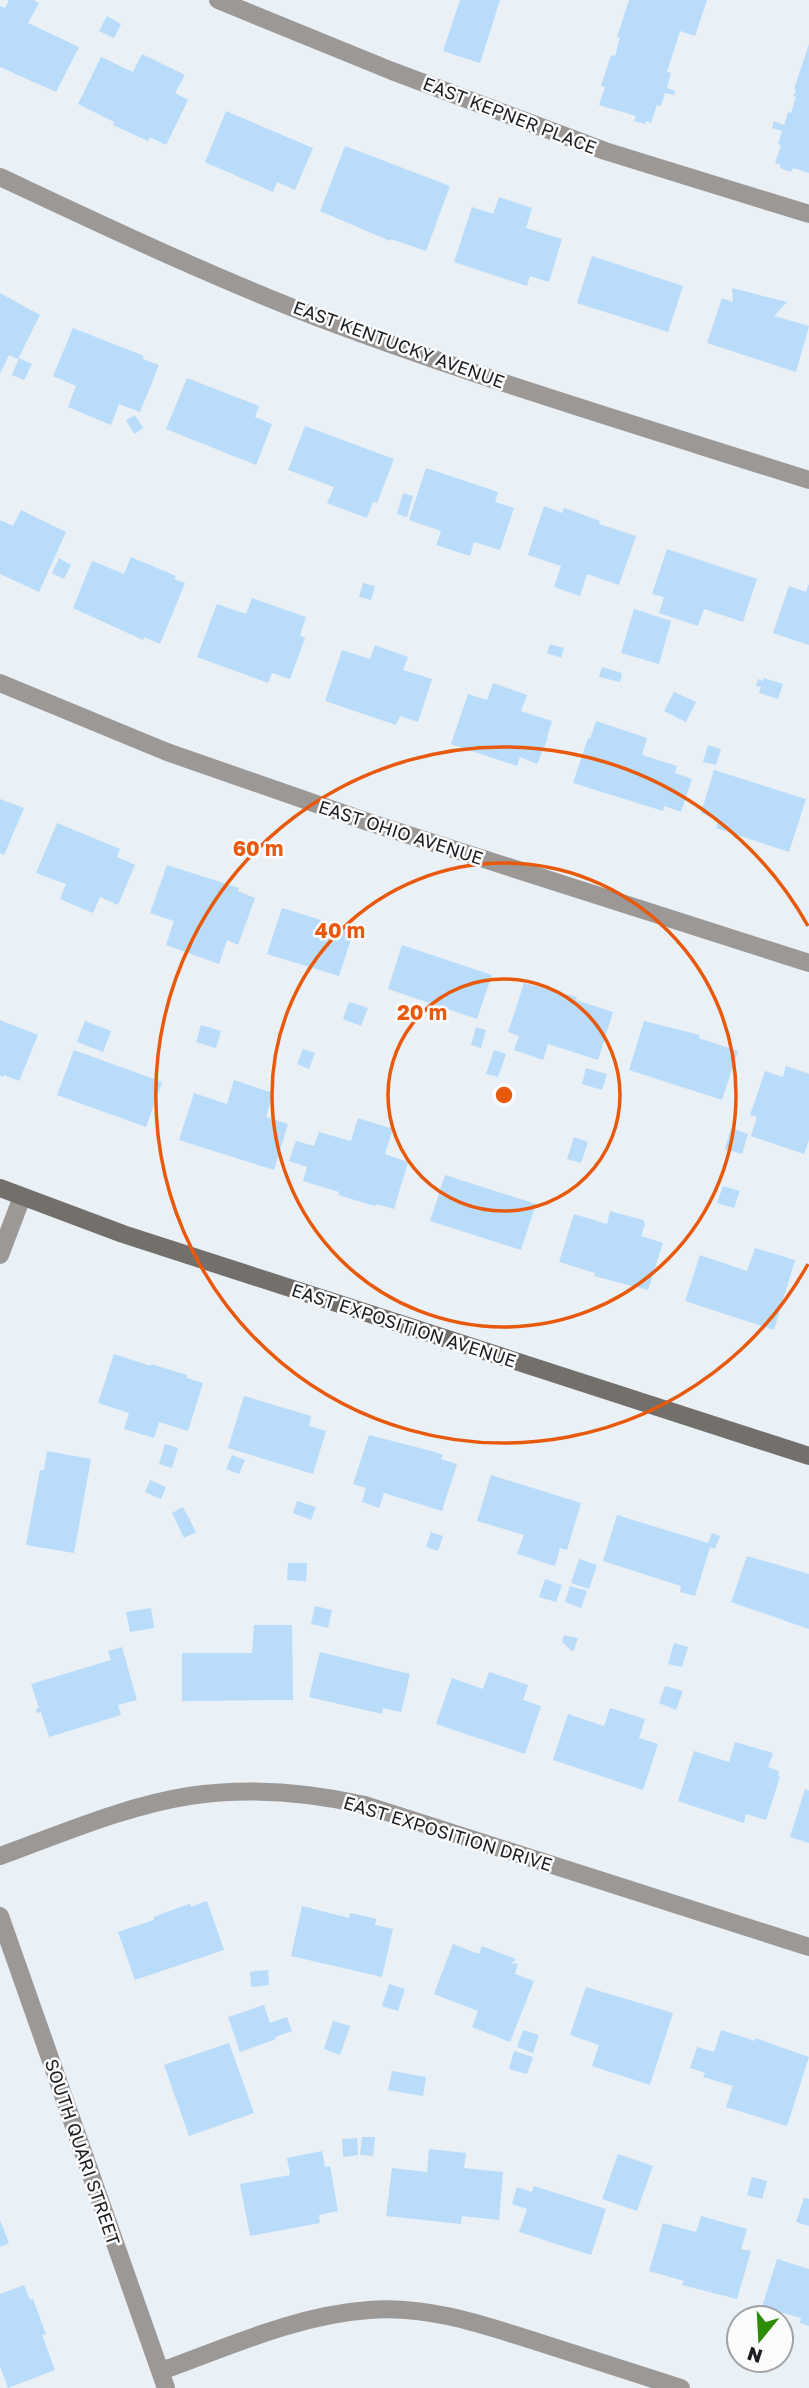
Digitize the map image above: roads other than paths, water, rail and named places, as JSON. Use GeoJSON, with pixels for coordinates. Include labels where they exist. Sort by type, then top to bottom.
{"type":"FeatureCollection","features":[{"type":"Feature","properties":{"kind":"street","name":"EAST KEPNER PLACE"},"geometry":{"type":"LineString","coordinates":[[218,0],[392,71],[605,151],[809,214]]}},
{"type":"Feature","properties":{"kind":"street","name":"EAST KENTUCKY AVENUE"},"geometry":{"type":"LineString","coordinates":[[0,177],[155,250],[330,322],[509,384],[809,481]]}},
{"type":"Feature","properties":{"kind":"street","name":"EAST OHIO AVENUE"},"geometry":{"type":"LineString","coordinates":[[0,683],[167,752],[368,822],[809,963]]}},
{"type":"Feature","properties":{"kind":"street","name":"EAST EXPOSITION AVENUE"},"geometry":{"type":"LineString","coordinates":[[0,1188],[124,1234],[809,1456]]}},
{"type":"Feature","properties":{"kind":"street"},"geometry":{"type":"LineString","coordinates":[[0,1255],[22,1197]]}},
{"type":"Feature","properties":{"kind":"street","name":"EAST EXPOSITION DRIVE"},"geometry":{"type":"LineString","coordinates":[[0,1856],[123,1812],[188,1796],[255,1791],[321,1796],[365,1805],[809,1947]]}},
{"type":"Feature","properties":{"kind":"street","name":"SOUTH QUARI STREET"},"geometry":{"type":"LineString","coordinates":[[0,1916],[163,2380]]}},
{"type":"Feature","properties":{"kind":"street"},"geometry":{"type":"LineString","coordinates":[[163,2380],[322,2317],[370,2310],[406,2311],[467,2319],[681,2388]]}}]}
